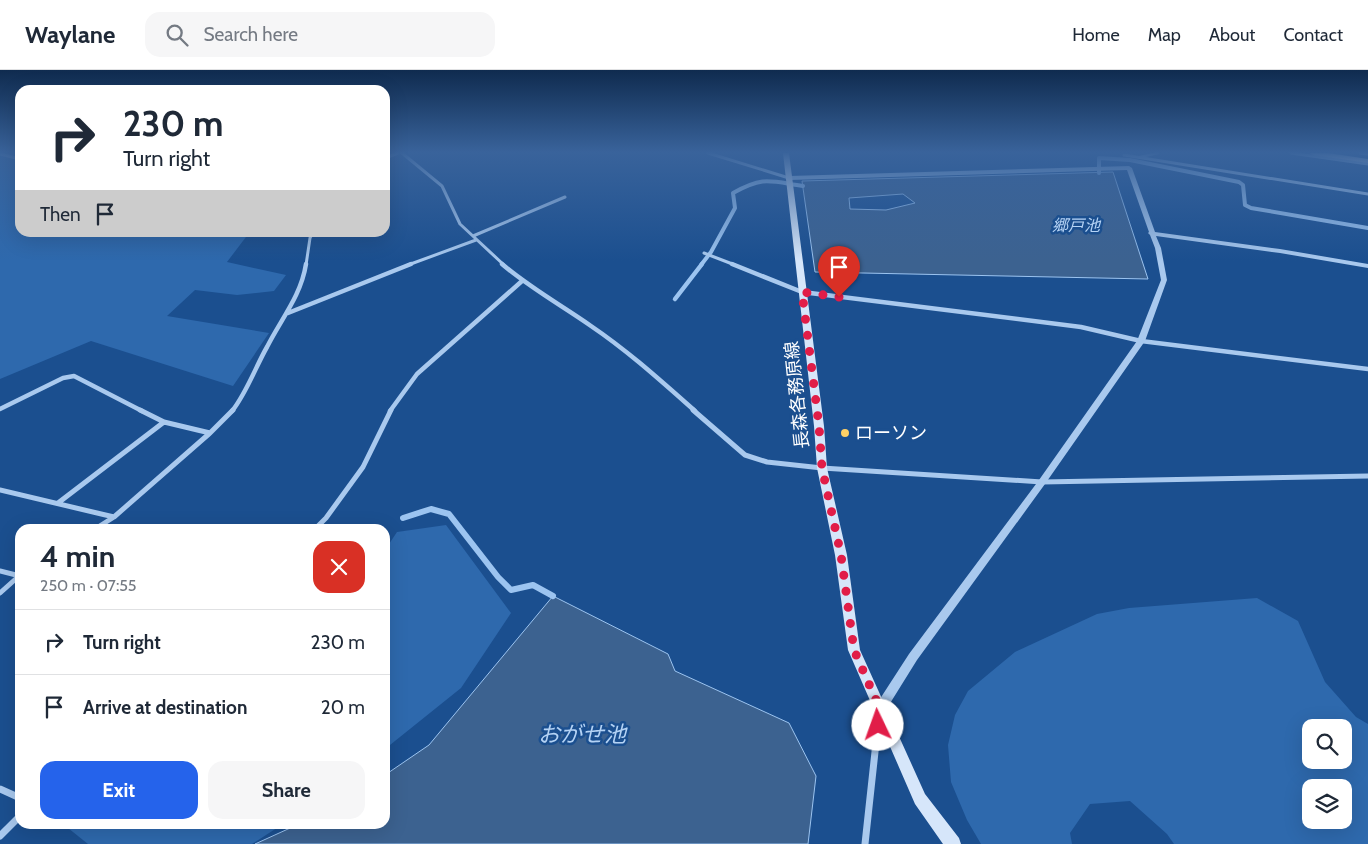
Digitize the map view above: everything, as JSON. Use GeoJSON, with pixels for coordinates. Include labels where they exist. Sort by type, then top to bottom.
{"type":"FeatureCollection","features":[{"type":"Feature","properties":{"kind":"main road","name":"長森各務原線"},"geometry":{"type":"LineString","coordinates":[[791,189],[819,426],[822,468],[841,555],[854,650],[920,799],[953,844]]}},
{"type":"Feature","properties":{"kind":"street"},"geometry":{"type":"LineString","coordinates":[[443,189],[460,224],[522,281],[591,326],[641,365],[745,455],[766,462],[822,468],[1042,482],[1368,476]]}},
{"type":"Feature","properties":{"kind":"street"},"geometry":{"type":"LineString","coordinates":[[865,844],[880,709],[913,657],[1042,482],[1141,341],[1164,280],[1158,248],[1136,189]]}},
{"type":"Feature","properties":{"kind":"street"},"geometry":{"type":"LineString","coordinates":[[1338,189],[1368,194]]}},
{"type":"Feature","properties":{"kind":"street"},"geometry":{"type":"LineString","coordinates":[[288,313],[323,301],[474,238],[566,197]]}},
{"type":"Feature","properties":{"kind":"street"},"geometry":{"type":"LineString","coordinates":[[1151,233],[1280,251],[1368,266]]}},
{"type":"Feature","properties":{"kind":"street"},"geometry":{"type":"LineString","coordinates":[[103,524],[114,517],[210,433],[234,409],[270,340],[288,313],[304,278],[310,237]]}},
{"type":"Feature","properties":{"kind":"street"},"geometry":{"type":"LineString","coordinates":[[704,253],[802,292],[1081,327],[1141,341],[1368,369]]}},
{"type":"Feature","properties":{"kind":"street"},"geometry":{"type":"LineString","coordinates":[[320,524],[363,467],[390,411],[417,374],[522,281]]}},
{"type":"Feature","properties":{"kind":"street"},"geometry":{"type":"LineString","coordinates":[[0,409],[63,378],[74,376],[164,422],[210,433]]}},
{"type":"Feature","properties":{"kind":"street"},"geometry":{"type":"LineString","coordinates":[[58,502],[164,422]]}},
{"type":"Feature","properties":{"kind":"street"},"geometry":{"type":"LineString","coordinates":[[0,490],[58,502],[114,517]]}},
{"type":"Feature","properties":{"kind":"street"},"geometry":{"type":"LineString","coordinates":[[0,571],[15,575]]}},
{"type":"Feature","properties":{"kind":"street"},"geometry":{"type":"LineString","coordinates":[[0,593],[15,580]]}},
{"type":"Feature","properties":{"kind":"street"},"geometry":{"type":"LineString","coordinates":[[0,790],[15,796]]}},
{"type":"Feature","properties":{"kind":"street"},"geometry":{"type":"LineString","coordinates":[[0,836],[15,821]]}},
{"type":"Feature","properties":{"kind":"shaded area"},"geometry":{"type":"Polygon","coordinates":[[[0,189],[15,189],[15,237],[246,237],[227,262],[286,275],[274,291],[237,295],[195,290],[167,316],[269,333],[233,386],[91,341],[0,379],[0,189]]]}},
{"type":"Feature","properties":{"kind":"shaded area"},"geometry":{"type":"Polygon","coordinates":[[[446,525],[511,613],[461,688],[390,745],[390,542],[397,532],[446,525]]]}},
{"type":"Feature","properties":{"kind":"shaded area"},"geometry":{"type":"Polygon","coordinates":[[[1257,598],[1298,621],[1325,682],[1356,717],[1368,724],[1368,844],[1174,844],[1167,834],[1130,801],[1090,804],[1070,833],[1072,844],[981,844],[967,820],[951,782],[948,745],[955,715],[968,691],[1015,652],[1097,614],[1129,608],[1257,598]]]}},
{"type":"Feature","properties":{"kind":"shaded area"},"geometry":{"type":"Polygon","coordinates":[[[69,829],[275,829],[252,844],[88,844],[69,829]]]}},
{"type":"Feature","properties":{"kind":"water","name":"郷戸池"},"geometry":{"type":"Polygon","coordinates":[[[803,189],[1119,189],[1148,279],[815,272],[803,189]],[[903,194],[849,198],[850,209],[886,210],[915,203],[903,194]]]}},
{"type":"Feature","properties":{"kind":"water","name":"おがせ池"},"geometry":{"type":"Polygon","coordinates":[[[553,596],[668,654],[675,671],[789,723],[816,776],[808,844],[255,844],[288,829],[390,829],[390,772],[429,745],[553,596]]]}},
{"type":"Feature","properties":{"kind":"waterway"},"geometry":{"type":"LineString","coordinates":[[701,265],[711,252],[735,208],[733,193],[742,189]]}},
{"type":"Feature","properties":{"kind":"waterway"},"geometry":{"type":"LineString","coordinates":[[1243,189],[1245,205],[1251,208],[1368,228]]}},
{"type":"Feature","properties":{"kind":"waterway"},"geometry":{"type":"LineString","coordinates":[[675,299],[702,264]]}},
{"type":"Feature","properties":{"kind":"waterway"},"geometry":{"type":"LineString","coordinates":[[403,518],[431,509],[449,514],[498,577],[511,590],[533,585],[553,596]]}},
{"type":"Feature","properties":{"kind":"place","name":"ローソン"},"geometry":{"type":"Point","coordinates":[845,433]}},
{"type":"Feature","properties":{"kind":"route"},"geometry":{"type":"LineString","coordinates":[[839,297],[802,292],[819,426],[822,468],[841,555],[854,650],[880,709],[878,725]]}}]}
